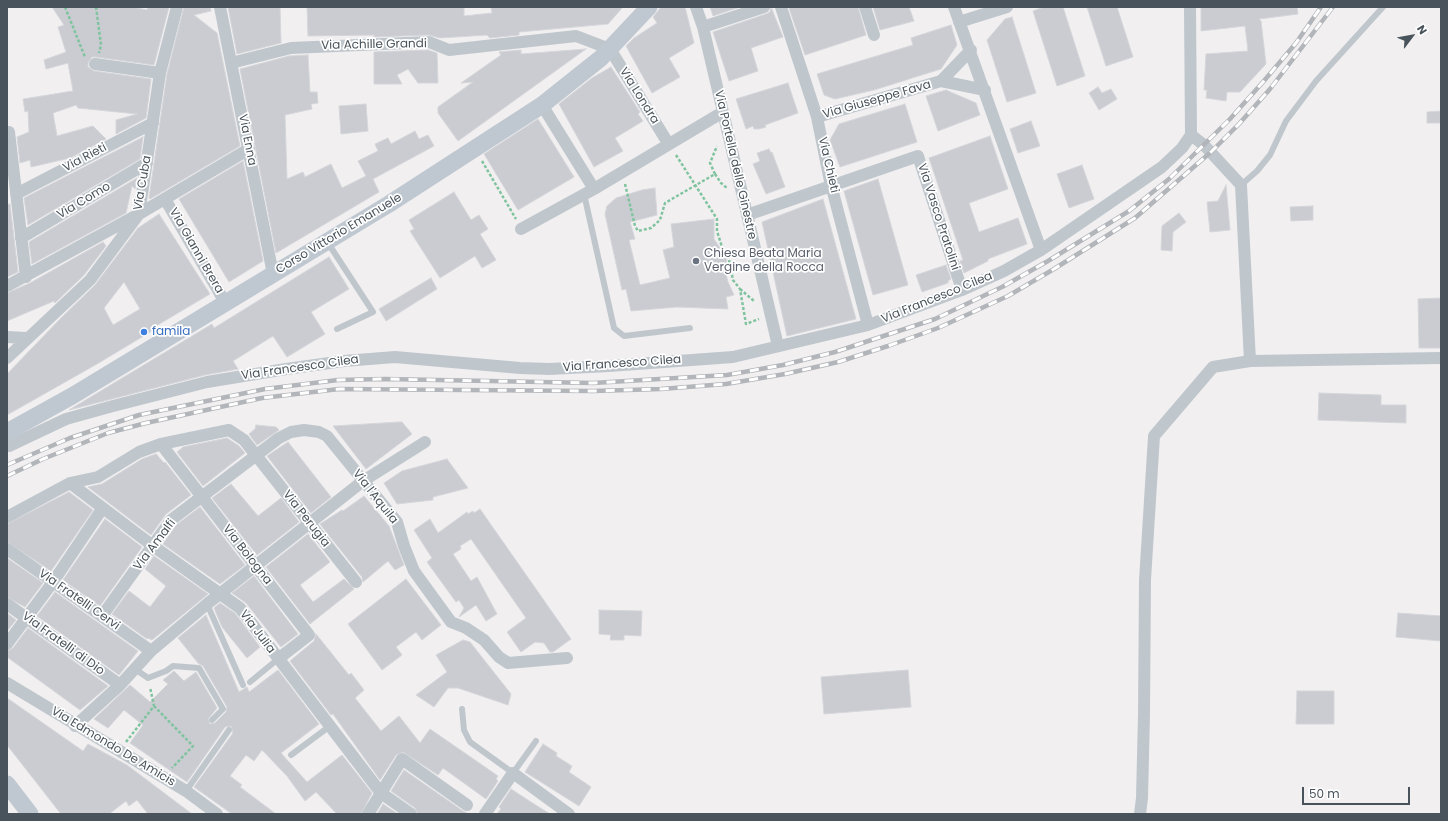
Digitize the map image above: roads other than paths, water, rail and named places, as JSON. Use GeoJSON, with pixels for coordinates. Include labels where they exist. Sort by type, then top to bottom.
{"type":"FeatureCollection","features":[{"type":"Feature","properties":{"kind":"main road","name":"Corso Vittorio Emanuele"},"geometry":{"type":"LineString","coordinates":[[7,432],[72,396],[226,304],[389,204],[542,105],[610,49],[649,7]]}},
{"type":"Feature","properties":{"kind":"main road"},"geometry":{"type":"LineString","coordinates":[[7,784],[30,814]]}},
{"type":"Feature","properties":{"kind":"street","name":"Via Cuba"},"geometry":{"type":"LineString","coordinates":[[7,358],[90,280],[139,214],[160,73],[177,7]]}},
{"type":"Feature","properties":{"kind":"street","name":"Via Enna"},"geometry":{"type":"LineString","coordinates":[[220,7],[273,274]]}},
{"type":"Feature","properties":{"kind":"street","name":"Via Portella delle Ginestre"},"geometry":{"type":"LineString","coordinates":[[696,7],[703,27],[778,346]]}},
{"type":"Feature","properties":{"kind":"street"},"geometry":{"type":"LineString","coordinates":[[703,27],[764,7]]}},
{"type":"Feature","properties":{"kind":"street","name":"Via Chieti"},"geometry":{"type":"LineString","coordinates":[[781,7],[817,117],[831,185],[868,325]]}},
{"type":"Feature","properties":{"kind":"street"},"geometry":{"type":"LineString","coordinates":[[866,7],[874,35]]}},
{"type":"Feature","properties":{"kind":"street"},"geometry":{"type":"LineString","coordinates":[[954,7],[971,50],[1041,250]]}},
{"type":"Feature","properties":{"kind":"street"},"geometry":{"type":"LineString","coordinates":[[959,22],[1007,7]]}},
{"type":"Feature","properties":{"kind":"street"},"geometry":{"type":"LineString","coordinates":[[1190,7],[1191,135],[1204,145],[1241,185],[1250,361]]}},
{"type":"Feature","properties":{"kind":"street","name":"Via Achille Grandi"},"geometry":{"type":"LineString","coordinates":[[231,63],[291,48],[429,42],[449,50],[576,36],[610,49]]}},
{"type":"Feature","properties":{"kind":"street","name":"Via Londra"},"geometry":{"type":"LineString","coordinates":[[610,49],[668,144]]}},
{"type":"Feature","properties":{"kind":"street","name":"Via Giuseppe Fava"},"geometry":{"type":"LineString","coordinates":[[817,117],[941,81],[971,50]]}},
{"type":"Feature","properties":{"kind":"street"},"geometry":{"type":"LineString","coordinates":[[95,64],[160,73]]}},
{"type":"Feature","properties":{"kind":"street"},"geometry":{"type":"LineString","coordinates":[[941,81],[985,90]]}},
{"type":"Feature","properties":{"kind":"street"},"geometry":{"type":"LineString","coordinates":[[542,105],[588,192]]}},
{"type":"Feature","properties":{"kind":"street"},"geometry":{"type":"LineString","coordinates":[[521,229],[588,192],[723,112]]}},
{"type":"Feature","properties":{"kind":"street","name":"Via Rieti"},"geometry":{"type":"LineString","coordinates":[[16,194],[153,123]]}},
{"type":"Feature","properties":{"kind":"street"},"geometry":{"type":"LineString","coordinates":[[9,132],[26,277]]}},
{"type":"Feature","properties":{"kind":"street","name":"Via Francesco Cilea"},"geometry":{"type":"LineString","coordinates":[[7,445],[9,446],[66,419],[113,406],[227,378],[344,361],[395,357],[549,369],[733,357],[868,325],[962,290],[1041,250],[1162,167],[1182,148],[1191,135]]}},
{"type":"Feature","properties":{"kind":"street"},"geometry":{"type":"LineString","coordinates":[[7,286],[139,214],[249,149]]}},
{"type":"Feature","properties":{"kind":"street","name":"Via Vasco Pratolini"},"geometry":{"type":"LineString","coordinates":[[747,215],[918,156],[962,290]]}},
{"type":"Feature","properties":{"kind":"street","name":"Via Como"},"geometry":{"type":"LineString","coordinates":[[21,238],[147,163]]}},
{"type":"Feature","properties":{"kind":"street","name":"Via Gianni Brera"},"geometry":{"type":"LineString","coordinates":[[165,199],[226,304]]}},
{"type":"Feature","properties":{"kind":"street"},"geometry":{"type":"LineString","coordinates":[[7,337],[27,338]]}},
{"type":"Feature","properties":{"kind":"street"},"geometry":{"type":"LineString","coordinates":[[1140,814],[1142,798],[1144,715],[1145,580],[1154,436],[1214,367],[1250,361],[1441,358]]}},
{"type":"Feature","properties":{"kind":"street","name":"Via Perugia"},"geometry":{"type":"LineString","coordinates":[[7,517],[70,484],[98,477],[139,452],[161,444],[229,430],[244,440],[356,582]]}},
{"type":"Feature","properties":{"kind":"street","name":"Via l'Aquila"},"geometry":{"type":"LineString","coordinates":[[256,456],[279,438],[290,432],[304,430],[319,432],[327,436],[397,522],[404,546],[414,571],[451,622],[466,628],[484,640],[498,657],[508,663],[567,658]]}},
{"type":"Feature","properties":{"kind":"street"},"geometry":{"type":"LineString","coordinates":[[75,726],[120,685],[151,651],[207,604],[363,481],[425,442]]}},
{"type":"Feature","properties":{"kind":"street","name":"Via Bologna"},"geometry":{"type":"LineString","coordinates":[[161,444],[309,635],[278,659]]}},
{"type":"Feature","properties":{"kind":"street","name":"Via Amalfi"},"geometry":{"type":"LineString","coordinates":[[102,616],[171,520],[256,456]]}},
{"type":"Feature","properties":{"kind":"street","name":"Via Julia"},"geometry":{"type":"LineString","coordinates":[[70,484],[102,509],[240,608],[381,793],[411,814]]}},
{"type":"Feature","properties":{"kind":"street"},"geometry":{"type":"LineString","coordinates":[[7,644],[53,582],[102,509]]}},
{"type":"Feature","properties":{"kind":"street","name":"Via Fratelli Cervi"},"geometry":{"type":"LineString","coordinates":[[7,549],[151,651]]}},
{"type":"Feature","properties":{"kind":"street","name":"Via Fratelli di Dio"},"geometry":{"type":"LineString","coordinates":[[7,604],[120,685]]}},
{"type":"Feature","properties":{"kind":"street","name":"Via Edmondo De Amicis"},"geometry":{"type":"LineString","coordinates":[[7,683],[75,726],[164,777],[217,814]]}},
{"type":"Feature","properties":{"kind":"street"},"geometry":{"type":"LineString","coordinates":[[368,814],[402,759],[467,805]]}},
{"type":"Feature","properties":{"kind":"street"},"geometry":{"type":"LineString","coordinates":[[488,813],[513,773],[568,814]]}},
{"type":"Feature","properties":{"kind":"lane"},"geometry":{"type":"LineString","coordinates":[[1241,185],[1257,171],[1270,155],[1286,121],[1316,81],[1383,7]]}},
{"type":"Feature","properties":{"kind":"lane"},"geometry":{"type":"LineString","coordinates":[[588,192],[614,328],[624,336],[690,328]]}},
{"type":"Feature","properties":{"kind":"lane"},"geometry":{"type":"LineString","coordinates":[[327,241],[373,312],[336,329]]}},
{"type":"Feature","properties":{"kind":"lane"},"geometry":{"type":"LineString","coordinates":[[207,604],[243,685]]}},
{"type":"Feature","properties":{"kind":"lane"},"geometry":{"type":"LineString","coordinates":[[250,682],[278,659]]}},
{"type":"Feature","properties":{"kind":"lane"},"geometry":{"type":"LineString","coordinates":[[134,669],[148,678],[166,671],[173,666],[199,668],[224,709],[212,720]]}},
{"type":"Feature","properties":{"kind":"lane"},"geometry":{"type":"LineString","coordinates":[[462,709],[464,730],[470,742],[513,773],[536,741]]}},
{"type":"Feature","properties":{"kind":"lane"},"geometry":{"type":"LineString","coordinates":[[292,755],[330,726]]}},
{"type":"Feature","properties":{"kind":"lane"},"geometry":{"type":"LineString","coordinates":[[186,791],[229,730]]}},
{"type":"Feature","properties":{"kind":"railway"},"geometry":{"type":"LineString","coordinates":[[7,465],[70,438],[139,415],[265,389],[338,380],[385,379],[593,383],[727,375],[783,365],[835,352],[935,319],[1002,287],[1048,261],[1129,211],[1169,179],[1230,119],[1263,82],[1296,43],[1321,7]]}},
{"type":"Feature","properties":{"kind":"railway"},"geometry":{"type":"LineString","coordinates":[[7,476],[43,459],[108,433],[146,423],[262,398],[339,389],[593,391],[661,389],[726,384],[785,374],[838,362],[888,346],[938,328],[1008,296],[1135,218],[1211,152],[1239,124],[1270,89],[1333,7]]}},
{"type":"Feature","properties":{"kind":"place","name":"Chiesa Beata Maria Vergine della Rocca"},"geometry":{"type":"Point","coordinates":[696,261]}},
{"type":"Feature","properties":{"kind":"place","name":"famila"},"geometry":{"type":"Point","coordinates":[144,332]}}]}
